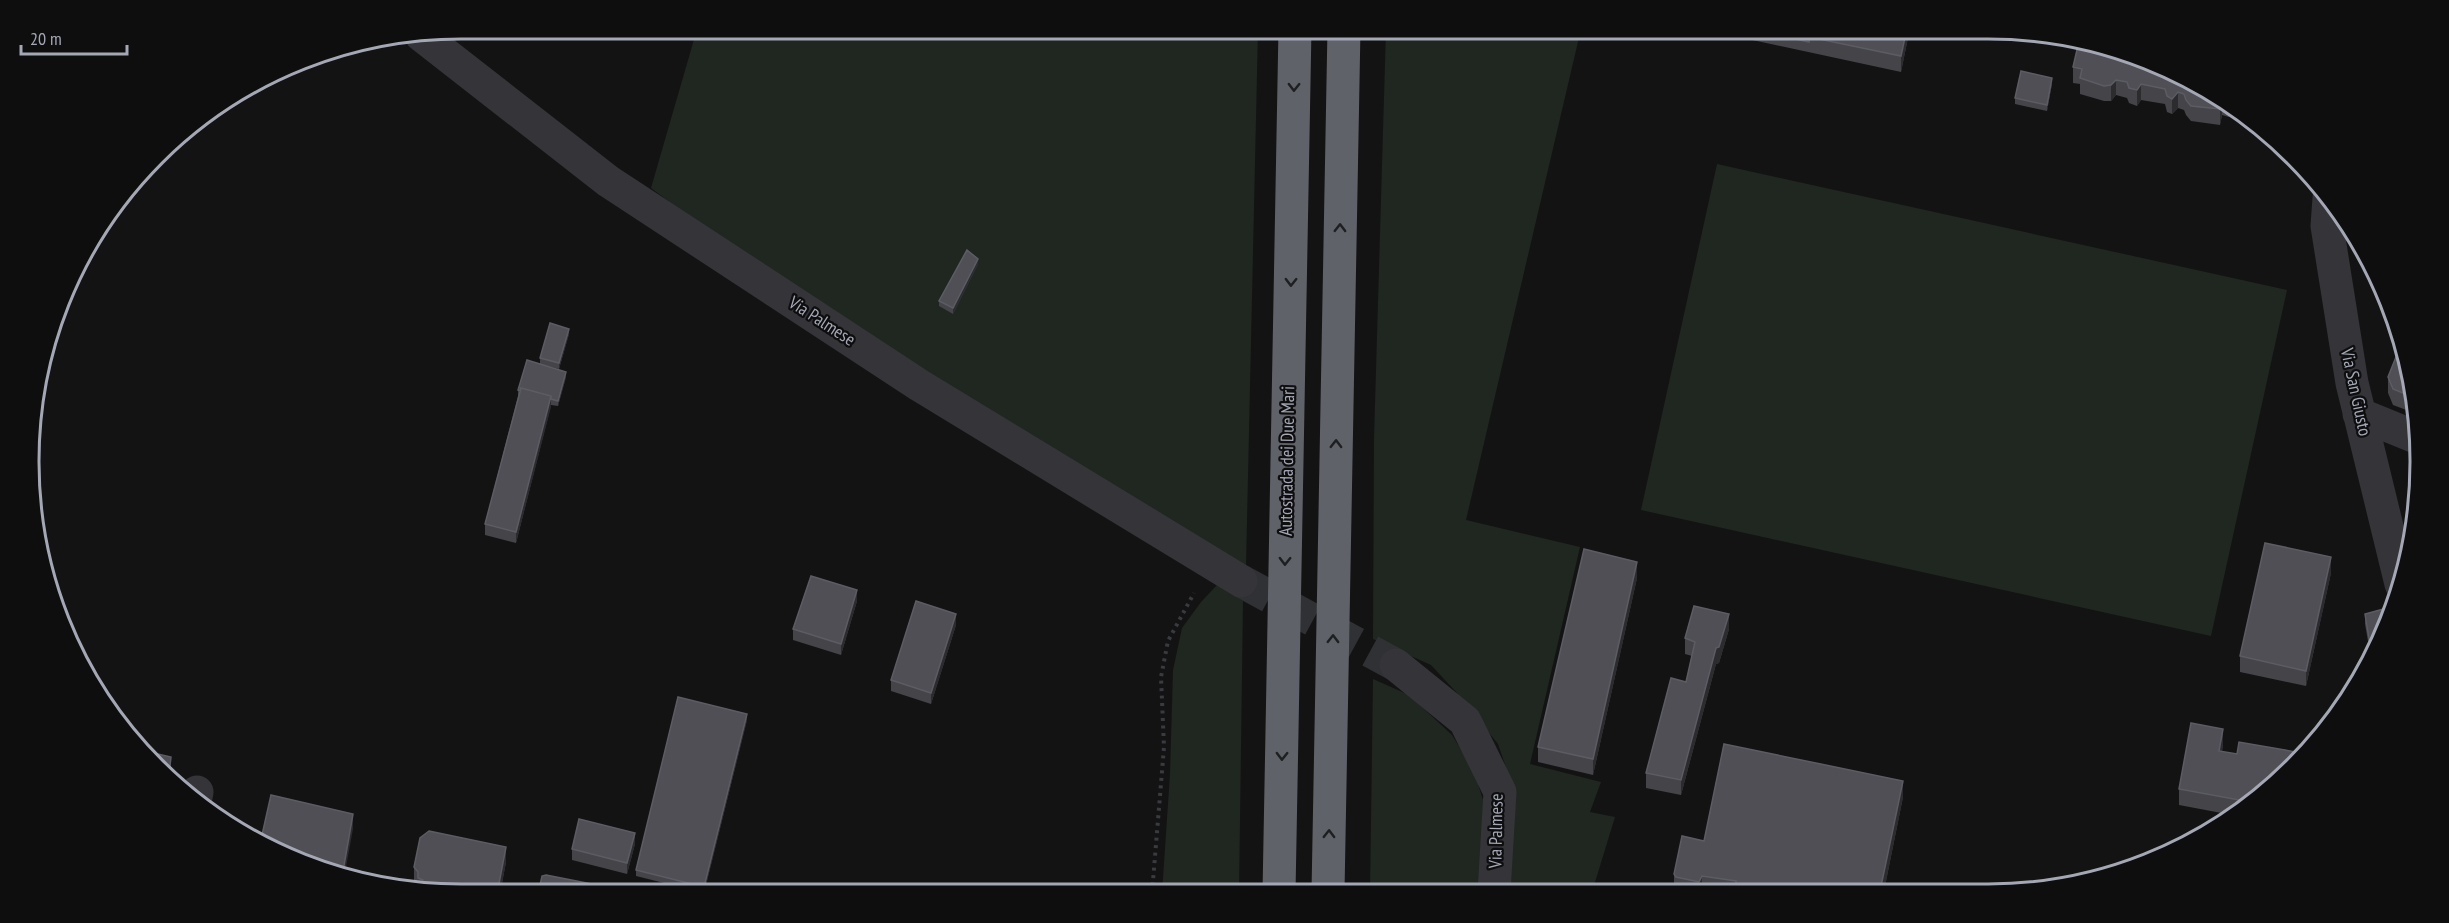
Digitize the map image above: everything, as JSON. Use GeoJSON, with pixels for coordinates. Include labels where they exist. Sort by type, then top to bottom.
{"type":"FeatureCollection","features":[{"type":"Feature","properties":{"kind":"highway","name":"Autostrada dei Due Mari"},"geometry":{"type":"LineString","coordinates":[[1279,884],[1295,39]]}},
{"type":"Feature","properties":{"kind":"highway"},"geometry":{"type":"LineString","coordinates":[[1328,884],[1344,39]]}},
{"type":"Feature","properties":{"kind":"street","name":"Via Palmese"},"geometry":{"type":"LineString","coordinates":[[428,41],[608,181],[919,385],[1241,581]]}},
{"type":"Feature","properties":{"kind":"street","name":"Via San Giusto"},"geometry":{"type":"LineString","coordinates":[[2329,212],[2328,226],[2336,292],[2359,414],[2397,567]]}},
{"type":"Feature","properties":{"kind":"street"},"geometry":{"type":"LineString","coordinates":[[2359,414],[2409,434]]}},
{"type":"Feature","properties":{"kind":"street","name":"Via Palmese"},"geometry":{"type":"LineString","coordinates":[[1396,665],[1465,721],[1500,792],[1494,884]]}},
{"type":"Feature","properties":{"kind":"path"},"geometry":{"type":"LineString","coordinates":[[1153,884],[1164,747],[1161,677],[1168,641],[1210,563]]}},
{"type":"Feature","properties":{"kind":"shaded area"},"geometry":{"type":"Polygon","coordinates":[[[694,39],[1258,39],[1246,566],[1019,431],[869,338],[722,240],[651,188],[694,39]]]}},
{"type":"Feature","properties":{"kind":"shaded area"},"geometry":{"type":"Polygon","coordinates":[[[1386,39],[1579,39],[1466,520],[1580,547],[1530,764],[1601,782],[1590,812],[1615,817],[1594,884],[1507,884],[1511,782],[1498,744],[1431,665],[1373,639],[1374,439],[1386,39]]]}},
{"type":"Feature","properties":{"kind":"shaded area"},"geometry":{"type":"Polygon","coordinates":[[[1717,164],[2287,290],[2211,636],[1641,510],[1717,164]]]}},
{"type":"Feature","properties":{"kind":"shaded area"},"geometry":{"type":"Polygon","coordinates":[[[1217,585],[1243,601],[1239,884],[1163,884],[1170,774],[1173,670],[1182,628],[1217,585]]]}},
{"type":"Feature","properties":{"kind":"shaded area"},"geometry":{"type":"Polygon","coordinates":[[[1373,679],[1409,695],[1452,735],[1474,771],[1487,813],[1483,884],[1370,884],[1373,679]]]}},
{"type":"Feature","properties":{"kind":"building"},"geometry":{"type":"Polygon","coordinates":[[[1819,39],[1905,39],[1901,56],[1819,39]]]}},
{"type":"Feature","properties":{"kind":"building"},"geometry":{"type":"Polygon","coordinates":[[[2077,49],[2097,53],[2149,71],[2220,109],[2191,106],[2184,94],[2178,92],[2172,99],[2167,96],[2165,89],[2141,84],[2137,90],[2129,88],[2127,82],[2116,80],[2111,85],[2104,86],[2080,78],[2082,69],[2073,67],[2077,49]]]}},
{"type":"Feature","properties":{"kind":"building"},"geometry":{"type":"Polygon","coordinates":[[[2021,71],[2052,78],[2047,105],[2015,98],[2021,71]]]}},
{"type":"Feature","properties":{"kind":"building"},"geometry":{"type":"Polygon","coordinates":[[[967,250],[978,259],[953,308],[939,301],[967,250]]]}},
{"type":"Feature","properties":{"kind":"building"},"geometry":{"type":"Polygon","coordinates":[[[550,323],[569,329],[559,363],[540,358],[550,323]]]}},
{"type":"Feature","properties":{"kind":"building"},"geometry":{"type":"Polygon","coordinates":[[[2397,355],[2404,394],[2393,389],[2388,377],[2397,355]]]}},
{"type":"Feature","properties":{"kind":"building"},"geometry":{"type":"Polygon","coordinates":[[[527,360],[566,372],[558,401],[551,399],[551,396],[521,388],[520,391],[518,390],[527,360]]]}},
{"type":"Feature","properties":{"kind":"building"},"geometry":{"type":"Polygon","coordinates":[[[521,388],[551,396],[516,532],[485,524],[521,388]]]}},
{"type":"Feature","properties":{"kind":"building"},"geometry":{"type":"Polygon","coordinates":[[[2265,543],[2331,557],[2306,671],[2240,656],[2265,543]]]}},
{"type":"Feature","properties":{"kind":"building"},"geometry":{"type":"Polygon","coordinates":[[[1584,549],[1637,562],[1593,759],[1538,747],[1584,549]]]}},
{"type":"Feature","properties":{"kind":"building"},"geometry":{"type":"Polygon","coordinates":[[[811,576],[857,590],[841,644],[793,629],[811,576]]]}},
{"type":"Feature","properties":{"kind":"building"},"geometry":{"type":"Polygon","coordinates":[[[916,601],[956,614],[931,693],[891,680],[916,601]]]}},
{"type":"Feature","properties":{"kind":"building"},"geometry":{"type":"Polygon","coordinates":[[[1694,606],[1729,614],[1719,647],[1716,648],[1681,780],[1646,773],[1671,678],[1686,682],[1695,642],[1685,638],[1694,606]]]}},
{"type":"Feature","properties":{"kind":"building"},"geometry":{"type":"Polygon","coordinates":[[[2383,609],[2369,641],[2365,614],[2383,609]]]}},
{"type":"Feature","properties":{"kind":"building"},"geometry":{"type":"Polygon","coordinates":[[[678,697],[747,714],[705,884],[692,884],[636,870],[678,697]]]}},
{"type":"Feature","properties":{"kind":"building"},"geometry":{"type":"Polygon","coordinates":[[[2191,723],[2223,729],[2219,751],[2237,754],[2239,742],[2294,752],[2240,800],[2179,789],[2191,723]]]}},
{"type":"Feature","properties":{"kind":"building"},"geometry":{"type":"Polygon","coordinates":[[[1724,744],[1903,781],[1881,884],[1736,884],[1736,881],[1702,876],[1699,882],[1676,877],[1674,874],[1682,836],[1704,841],[1724,744]]]}},
{"type":"Feature","properties":{"kind":"building"},"geometry":{"type":"Polygon","coordinates":[[[157,754],[171,757],[170,767],[157,754]]]}},
{"type":"Feature","properties":{"kind":"building"},"geometry":{"type":"Polygon","coordinates":[[[271,795],[353,814],[344,867],[300,852],[262,833],[271,795]]]}},
{"type":"Feature","properties":{"kind":"building"},"geometry":{"type":"Polygon","coordinates":[[[579,819],[635,833],[627,863],[572,849],[579,819]]]}},
{"type":"Feature","properties":{"kind":"building"},"geometry":{"type":"Polygon","coordinates":[[[429,831],[506,847],[499,884],[423,882],[418,878],[418,872],[414,867],[420,838],[429,831]]]}},
{"type":"Feature","properties":{"kind":"building"},"geometry":{"type":"Polygon","coordinates":[[[546,875],[592,884],[540,884],[542,876],[546,875]]]}},
{"type":"Feature","properties":{"kind":"tunnel"},"geometry":{"type":"LineString","coordinates":[[1241,581],[1396,665]]}}]}
